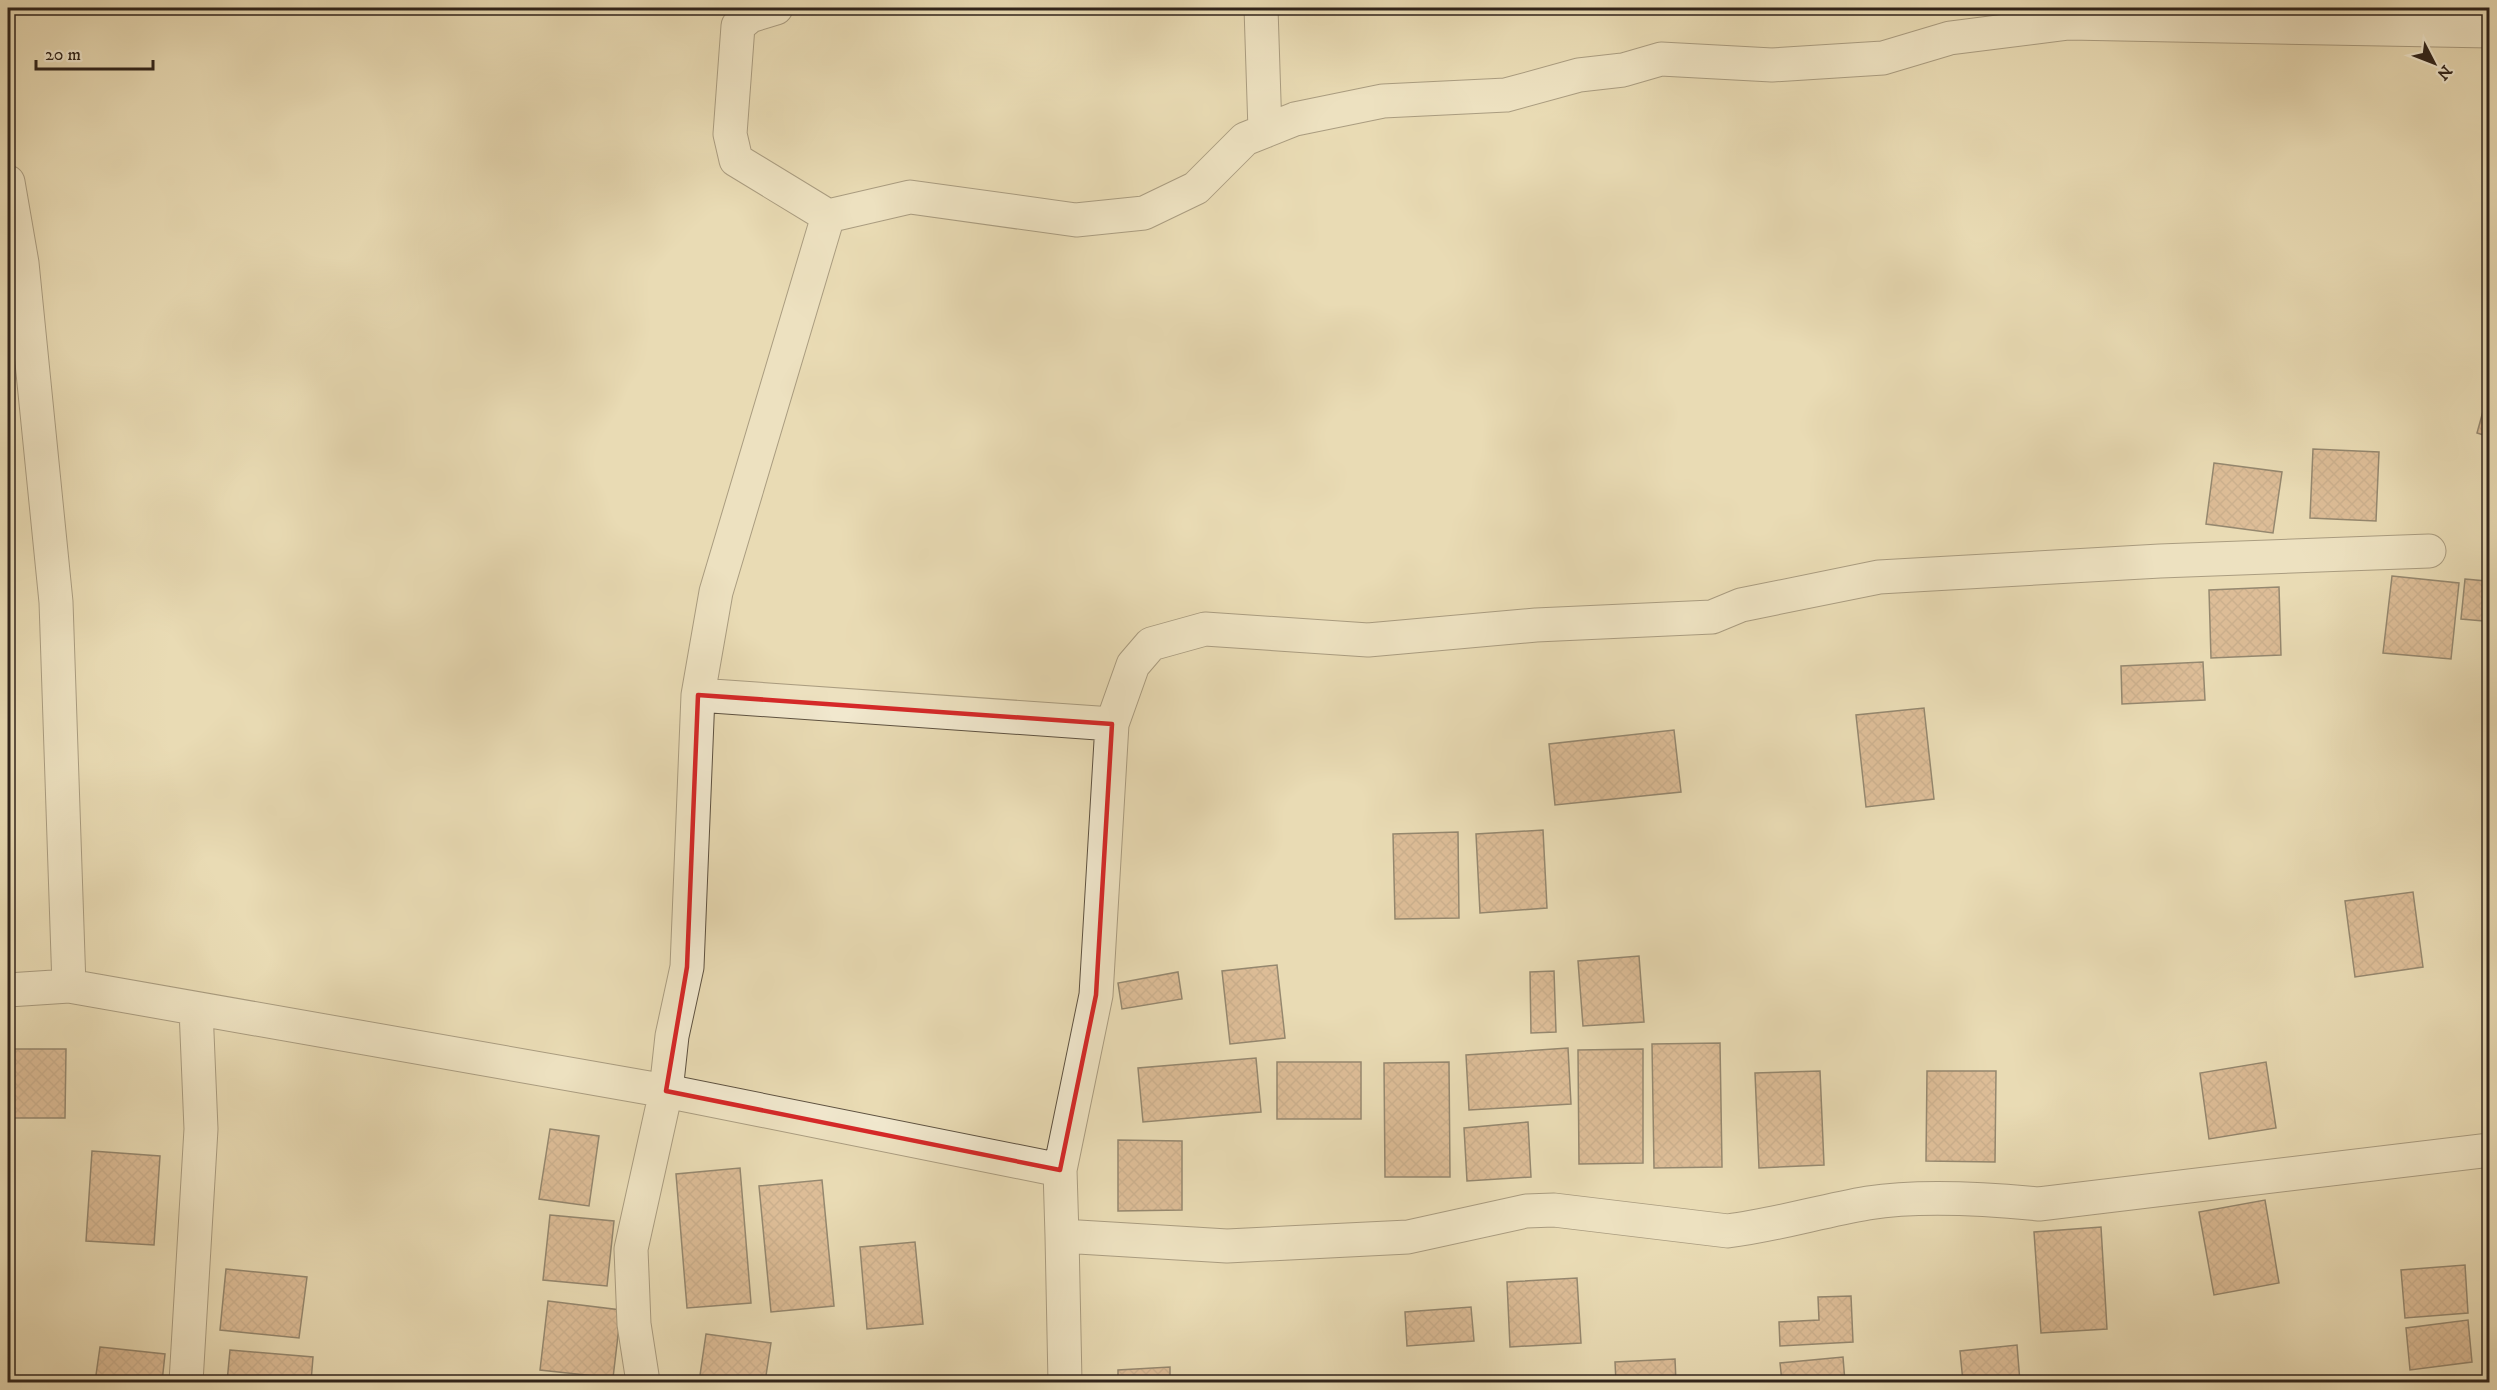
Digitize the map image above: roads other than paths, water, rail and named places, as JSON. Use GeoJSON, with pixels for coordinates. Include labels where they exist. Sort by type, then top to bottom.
{"type":"FeatureCollection","features":[{"type":"Feature","properties":{"kind":"street"},"geometry":{"type":"LineString","coordinates":[[776,8],[750,16],[738,26],[730,134],[736,160],[828,216],[910,197],[1076,220],[1144,213],[1196,188],[1245,139],[1295,119],[1383,101],[1506,95],[1579,75],[1623,70],[1661,59],[1772,65],[1883,58],[1950,38],[2069,23],[2490,31]]}},
{"type":"Feature","properties":{"kind":"street"},"geometry":{"type":"LineString","coordinates":[[1261,8],[1265,131]]}},
{"type":"Feature","properties":{"kind":"street"},"geometry":{"type":"LineString","coordinates":[[8,182],[15,266],[56,602],[69,986]]}},
{"type":"Feature","properties":{"kind":"street"},"geometry":{"type":"LineString","coordinates":[[643,1383],[634,1324],[631,1249],[666,1091],[672,1036],[687,967],[698,694],[716,592],[828,216]]}},
{"type":"Feature","properties":{"kind":"street"},"geometry":{"type":"LineString","coordinates":[[1065,1383],[1060,1170],[1096,995],[1112,724],[1133,665],[1151,644],[1204,629],[1368,640],[1536,625],[1713,617],[1742,605],[1879,577],[2160,561],[2429,551]]}},
{"type":"Feature","properties":{"kind":"street"},"geometry":{"type":"LineString","coordinates":[[698,694],[1112,724]]}},
{"type":"Feature","properties":{"kind":"street"},"geometry":{"type":"LineString","coordinates":[[8,990],[69,986],[666,1091],[1060,1170]]}},
{"type":"Feature","properties":{"kind":"street"},"geometry":{"type":"LineString","coordinates":[[186,1383],[201,1128],[196,1009]]}},
{"type":"Feature","properties":{"kind":"street"},"geometry":{"type":"LineString","coordinates":[[1062,1236],[1227,1246],[1408,1237],[1526,1210],[1554,1210],[1728,1231],[1755,1228],[1869,1203],[1899,1200],[2001,1200],[2039,1204],[2490,1150]]}}]}
